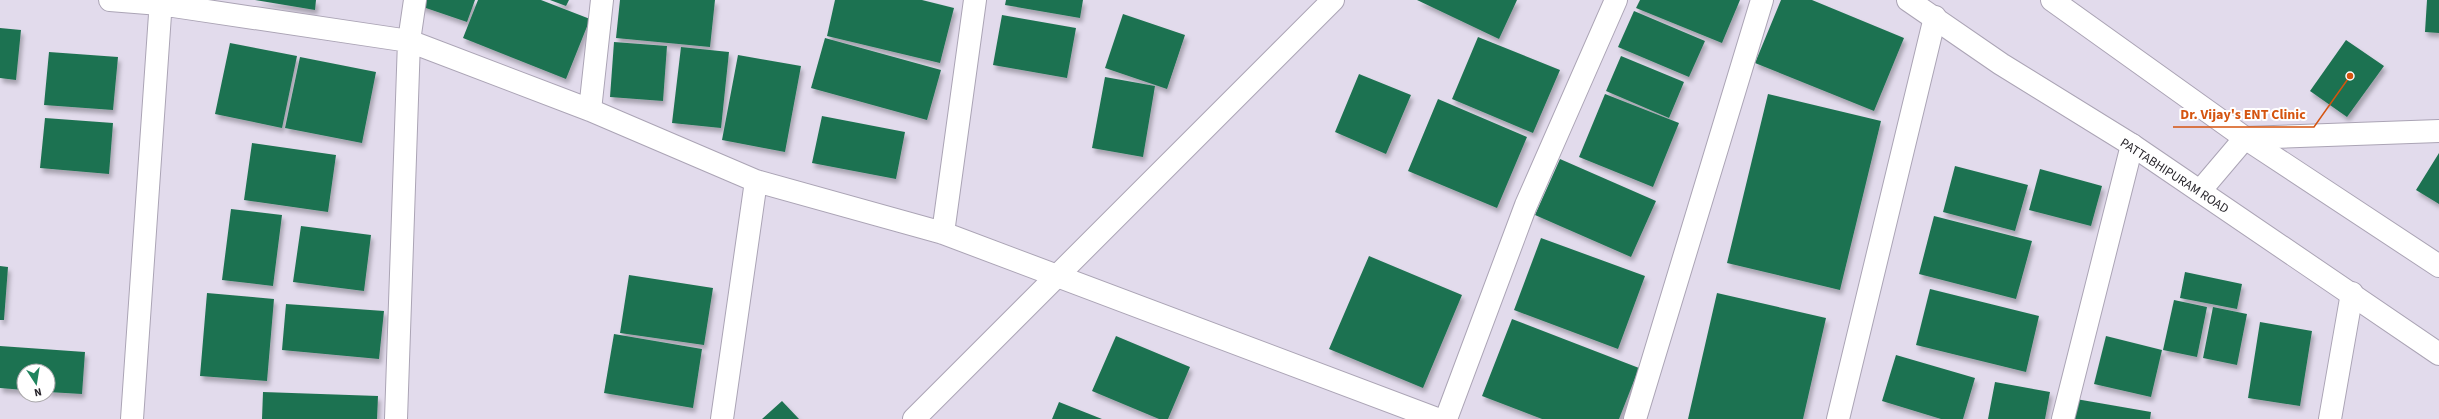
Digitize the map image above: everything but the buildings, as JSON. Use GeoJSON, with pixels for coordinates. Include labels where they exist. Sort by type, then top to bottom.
{"type":"FeatureCollection","features":[{"type":"Feature","properties":{"kind":"street"},"geometry":{"type":"LineString","coordinates":[[110,0],[160,2],[409,41],[590,110],[756,181],[943,233],[1437,419]]}},
{"type":"Feature","properties":{"kind":"street"},"geometry":{"type":"LineString","coordinates":[[396,419],[409,41],[415,0]]}},
{"type":"Feature","properties":{"kind":"street"},"geometry":{"type":"LineString","coordinates":[[590,110],[602,0]]}},
{"type":"Feature","properties":{"kind":"street"},"geometry":{"type":"LineString","coordinates":[[943,233],[975,0]]}},
{"type":"Feature","properties":{"kind":"street"},"geometry":{"type":"LineString","coordinates":[[914,419],[1059,276],[1333,0]]}},
{"type":"Feature","properties":{"kind":"street"},"geometry":{"type":"LineString","coordinates":[[1446,419],[1526,205],[1616,0]]}},
{"type":"Feature","properties":{"kind":"street"},"geometry":{"type":"LineString","coordinates":[[1634,419],[1762,0]]}},
{"type":"Feature","properties":{"kind":"street","name":"PATTABHIPURAM ROAD"},"geometry":{"type":"LineString","coordinates":[[1908,0],[1935,17],[2001,64],[2132,145],[2352,293],[2439,354]]}},
{"type":"Feature","properties":{"kind":"street"},"geometry":{"type":"LineString","coordinates":[[2052,0],[2245,138],[2439,266]]}},
{"type":"Feature","properties":{"kind":"street"},"geometry":{"type":"LineString","coordinates":[[132,419],[160,2]]}},
{"type":"Feature","properties":{"kind":"street"},"geometry":{"type":"LineString","coordinates":[[1838,419],[1935,17]]}},
{"type":"Feature","properties":{"kind":"street"},"geometry":{"type":"LineString","coordinates":[[2200,191],[2245,138],[2439,130]]}},
{"type":"Feature","properties":{"kind":"street"},"geometry":{"type":"LineString","coordinates":[[2063,419],[2132,145]]}},
{"type":"Feature","properties":{"kind":"street"},"geometry":{"type":"LineString","coordinates":[[722,419],[756,181]]}},
{"type":"Feature","properties":{"kind":"street"},"geometry":{"type":"LineString","coordinates":[[2330,419],[2352,293]]}},
{"type":"Feature","properties":{"kind":"place","name":"Dr. Vijay's ENT Clinic"},"geometry":{"type":"Point","coordinates":[2350,76]}}]}
